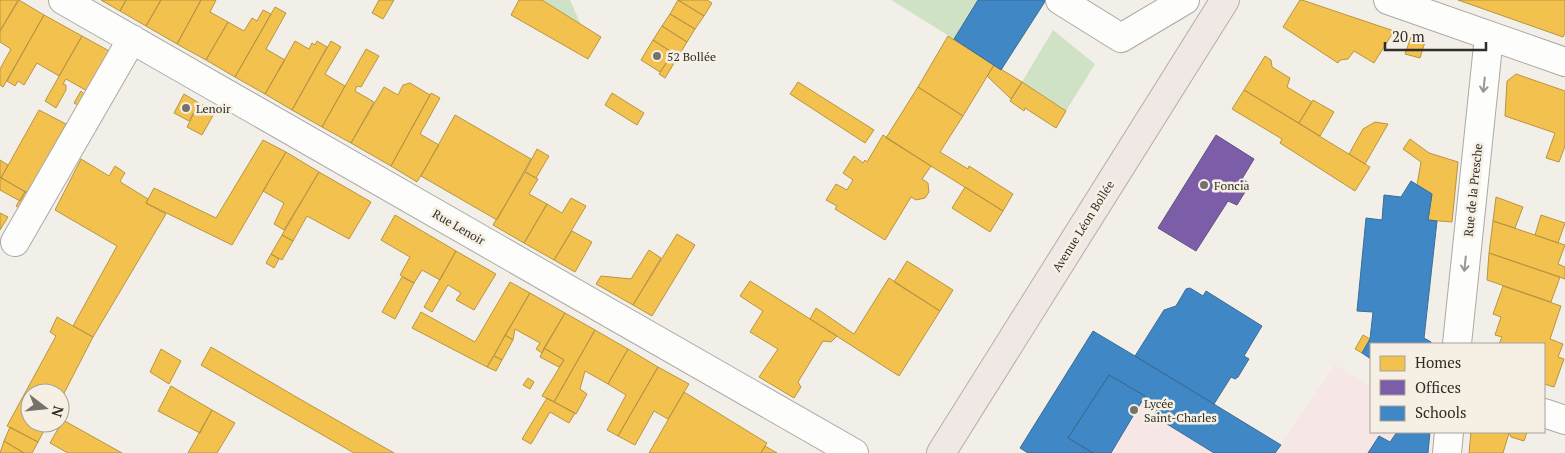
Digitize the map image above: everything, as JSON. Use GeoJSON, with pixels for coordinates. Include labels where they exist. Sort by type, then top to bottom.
{"type":"FeatureCollection","features":[{"type":"Feature","properties":{"kind":"main road","name":"Avenue Léon Bollée"},"geometry":{"type":"LineString","coordinates":[[941,453],[1225,0]]}},
{"type":"Feature","properties":{"kind":"street","name":"Rue Lenoir"},"geometry":{"type":"LineString","coordinates":[[63,0],[854,453]]}},
{"type":"Feature","properties":{"kind":"street"},"geometry":{"type":"LineString","coordinates":[[1060,0],[1121,38],[1185,0]]}},
{"type":"Feature","properties":{"kind":"street"},"geometry":{"type":"LineString","coordinates":[[1388,0],[1565,62]]}},
{"type":"Feature","properties":{"kind":"street","name":"Rue de la Presche"},"geometry":{"type":"LineString","coordinates":[[1457,343],[1489,36]]}},
{"type":"Feature","properties":{"kind":"street"},"geometry":{"type":"LineString","coordinates":[[15,242],[132,39]]}},
{"type":"Feature","properties":{"kind":"street"},"geometry":{"type":"LineString","coordinates":[[1545,413],[1565,420]]}},
{"type":"Feature","properties":{"kind":"street"},"geometry":{"type":"LineString","coordinates":[[1447,453],[1449,433]]}},
{"type":"Feature","properties":{"kind":"shaded area","name":"Lycée Saint-Charles"},"geometry":{"type":"Polygon","coordinates":[[[1093,331],[1281,445],[1335,365],[1370,386],[1370,433],[1430,433],[1428,453],[1028,453],[1020,448],[1093,331]]]}},
{"type":"Feature","properties":{"kind":"green space"},"geometry":{"type":"Polygon","coordinates":[[[542,0],[570,0],[581,25],[542,0]]]}},
{"type":"Feature","properties":{"kind":"green space"},"geometry":{"type":"Polygon","coordinates":[[[891,0],[978,0],[954,39],[891,0]]]}},
{"type":"Feature","properties":{"kind":"green space"},"geometry":{"type":"Polygon","coordinates":[[[1053,30],[1095,64],[1066,111],[1022,82],[1053,30]]]}},
{"type":"Feature","properties":{"kind":"building: Homes"},"geometry":{"type":"Polygon","coordinates":[[[0,0],[18,0],[0,31],[0,0]]]}},
{"type":"Feature","properties":{"kind":"building: Homes"},"geometry":{"type":"Polygon","coordinates":[[[19,0],[44,15],[3,87],[0,85],[0,69],[11,49],[0,42],[0,31],[19,0]]]}},
{"type":"Feature","properties":{"kind":"building: Homes"},"geometry":{"type":"Polygon","coordinates":[[[101,0],[126,0],[120,11],[101,0]]]}},
{"type":"Feature","properties":{"kind":"building: Homes"},"geometry":{"type":"Polygon","coordinates":[[[126,0],[161,0],[146,26],[120,11],[126,0]]]}},
{"type":"Feature","properties":{"kind":"building: Homes"},"geometry":{"type":"Polygon","coordinates":[[[161,0],[201,0],[177,44],[146,26],[161,0]]]}},
{"type":"Feature","properties":{"kind":"building: Homes"},"geometry":{"type":"Polygon","coordinates":[[[201,0],[216,0],[210,12],[228,22],[206,60],[177,44],[201,0]]]}},
{"type":"Feature","properties":{"kind":"building: Homes"},"geometry":{"type":"Polygon","coordinates":[[[379,0],[394,0],[383,19],[372,13],[379,0]]]}},
{"type":"Feature","properties":{"kind":"building: Homes"},"geometry":{"type":"Polygon","coordinates":[[[519,0],[542,0],[601,37],[588,59],[511,15],[519,0]]]}},
{"type":"Feature","properties":{"kind":"building: Homes"},"geometry":{"type":"Polygon","coordinates":[[[678,0],[704,16],[695,29],[670,14],[678,0]]]}},
{"type":"Feature","properties":{"kind":"building: Homes"},"geometry":{"type":"Polygon","coordinates":[[[678,0],[707,0],[712,3],[704,16],[678,0]]]}},
{"type":"Feature","properties":{"kind":"building: Homes"},"geometry":{"type":"Polygon","coordinates":[[[1300,0],[1394,31],[1374,63],[1354,51],[1348,59],[1340,60],[1338,63],[1283,27],[1300,0]]]}},
{"type":"Feature","properties":{"kind":"building: Homes"},"geometry":{"type":"Polygon","coordinates":[[[1458,0],[1565,0],[1565,33],[1563,37],[1458,0]]]}},
{"type":"Feature","properties":{"kind":"building: Homes"},"geometry":{"type":"Polygon","coordinates":[[[275,7],[286,13],[266,49],[285,60],[265,94],[235,77],[275,7]]]}},
{"type":"Feature","properties":{"kind":"building: Homes"},"geometry":{"type":"Polygon","coordinates":[[[263,10],[271,14],[235,77],[206,60],[228,22],[244,31],[252,18],[257,21],[263,10]]]}},
{"type":"Feature","properties":{"kind":"building: Homes"},"geometry":{"type":"Polygon","coordinates":[[[670,14],[695,29],[687,42],[662,26],[670,14]]]}},
{"type":"Feature","properties":{"kind":"building: Homes"},"geometry":{"type":"Polygon","coordinates":[[[44,15],[82,36],[59,76],[37,63],[24,85],[18,81],[15,86],[7,81],[44,15]]]}},
{"type":"Feature","properties":{"kind":"building: Homes"},"geometry":{"type":"Polygon","coordinates":[[[662,26],[687,42],[665,78],[659,74],[673,53],[653,40],[662,26]]]}},
{"type":"Feature","properties":{"kind":"building: Homes"},"geometry":{"type":"Polygon","coordinates":[[[82,36],[111,52],[89,92],[66,79],[63,84],[66,85],[66,90],[56,108],[45,101],[82,36]]]}},
{"type":"Feature","properties":{"kind":"building: Homes"},"geometry":{"type":"Polygon","coordinates":[[[948,36],[994,65],[963,116],[918,87],[948,36]]]}},
{"type":"Feature","properties":{"kind":"building: Homes"},"geometry":{"type":"Polygon","coordinates":[[[1411,37],[1425,42],[1420,58],[1405,54],[1411,37]]]}},
{"type":"Feature","properties":{"kind":"building: Homes","name":"52 Bollée"},"geometry":{"type":"Polygon","coordinates":[[[653,40],[673,53],[660,72],[641,60],[653,40]]]}},
{"type":"Feature","properties":{"kind":"building: Homes"},"geometry":{"type":"Polygon","coordinates":[[[295,41],[309,49],[312,43],[315,45],[317,41],[327,47],[292,110],[265,94],[295,41]]]}},
{"type":"Feature","properties":{"kind":"building: Homes"},"geometry":{"type":"Polygon","coordinates":[[[331,41],[341,47],[325,74],[345,86],[322,127],[292,110],[331,41]]]}},
{"type":"Feature","properties":{"kind":"building: Homes"},"geometry":{"type":"Polygon","coordinates":[[[366,49],[379,56],[361,87],[357,86],[355,91],[374,102],[351,143],[322,127],[366,49]]]}},
{"type":"Feature","properties":{"kind":"building: Homes"},"geometry":{"type":"Polygon","coordinates":[[[1265,56],[1271,60],[1272,67],[1290,78],[1287,87],[1312,102],[1299,123],[1244,90],[1265,56]]]}},
{"type":"Feature","properties":{"kind":"building: Homes"},"geometry":{"type":"Polygon","coordinates":[[[994,65],[1022,82],[1011,99],[987,76],[994,65]]]}},
{"type":"Feature","properties":{"kind":"building: Homes"},"geometry":{"type":"Polygon","coordinates":[[[1516,74],[1565,91],[1565,146],[1559,162],[1546,158],[1555,133],[1505,116],[1507,81],[1516,74]]]}},
{"type":"Feature","properties":{"kind":"building: Homes"},"geometry":{"type":"Polygon","coordinates":[[[798,82],[874,130],[865,143],[790,94],[798,82]]]}},
{"type":"Feature","properties":{"kind":"building: Homes"},"geometry":{"type":"Polygon","coordinates":[[[1022,82],[1066,111],[1056,128],[1025,108],[1024,111],[1010,101],[1022,82]]]}},
{"type":"Feature","properties":{"kind":"building: Homes"},"geometry":{"type":"Polygon","coordinates":[[[410,83],[430,95],[391,166],[351,143],[384,87],[398,95],[403,85],[410,83]]]}},
{"type":"Feature","properties":{"kind":"building: Homes"},"geometry":{"type":"Polygon","coordinates":[[[918,87],[963,116],[940,152],[968,169],[969,166],[1013,194],[1003,211],[886,138],[918,87]]]}},
{"type":"Feature","properties":{"kind":"building: Homes"},"geometry":{"type":"Polygon","coordinates":[[[1244,90],[1370,167],[1355,191],[1280,143],[1282,139],[1232,109],[1244,90]]]}},
{"type":"Feature","properties":{"kind":"building: Homes"},"geometry":{"type":"Polygon","coordinates":[[[81,91],[86,96],[80,106],[74,103],[81,91]]]}},
{"type":"Feature","properties":{"kind":"building: Homes"},"geometry":{"type":"Polygon","coordinates":[[[431,93],[440,98],[420,134],[439,145],[417,182],[391,166],[431,93]]]}},
{"type":"Feature","properties":{"kind":"building: Homes"},"geometry":{"type":"Polygon","coordinates":[[[612,93],[644,113],[637,125],[605,105],[612,93]]]}},
{"type":"Feature","properties":{"kind":"building: Homes","name":"Lenoir"},"geometry":{"type":"Polygon","coordinates":[[[184,94],[199,103],[189,121],[174,113],[184,94]]]}},
{"type":"Feature","properties":{"kind":"building: Homes"},"geometry":{"type":"Polygon","coordinates":[[[1313,100],[1334,112],[1320,136],[1299,123],[1313,100]]]}},
{"type":"Feature","properties":{"kind":"building: Homes"},"geometry":{"type":"Polygon","coordinates":[[[199,103],[215,112],[202,135],[187,127],[199,103]]]}},
{"type":"Feature","properties":{"kind":"building: Homes"},"geometry":{"type":"Polygon","coordinates":[[[39,110],[66,124],[28,193],[1,178],[39,110]]]}},
{"type":"Feature","properties":{"kind":"building: Homes"},"geometry":{"type":"Polygon","coordinates":[[[455,115],[531,159],[497,220],[421,176],[455,115]]]}},
{"type":"Feature","properties":{"kind":"building: Homes"},"geometry":{"type":"Polygon","coordinates":[[[1375,122],[1388,124],[1365,164],[1349,154],[1363,129],[1375,122]]]}},
{"type":"Feature","properties":{"kind":"building: Homes"},"geometry":{"type":"Polygon","coordinates":[[[883,135],[931,166],[922,179],[928,183],[929,192],[925,198],[916,200],[911,197],[885,240],[835,209],[837,206],[826,200],[836,184],[847,190],[853,180],[843,173],[854,156],[863,163],[865,160],[867,162],[883,135]]]}},
{"type":"Feature","properties":{"kind":"building: Homes"},"geometry":{"type":"Polygon","coordinates":[[[1410,139],[1429,153],[1458,162],[1452,222],[1428,220],[1432,194],[1417,185],[1421,162],[1403,149],[1410,139]]]}},
{"type":"Feature","properties":{"kind":"building: Homes"},"geometry":{"type":"Polygon","coordinates":[[[263,140],[286,152],[232,245],[146,203],[154,188],[216,218],[263,140]]]}},
{"type":"Feature","properties":{"kind":"building: Homes"},"geometry":{"type":"Polygon","coordinates":[[[537,149],[549,156],[536,178],[525,172],[537,149]]]}},
{"type":"Feature","properties":{"kind":"building: Homes"},"geometry":{"type":"Polygon","coordinates":[[[286,152],[319,172],[284,230],[274,224],[284,203],[263,191],[286,152]]]}},
{"type":"Feature","properties":{"kind":"building: Homes"},"geometry":{"type":"Polygon","coordinates":[[[81,159],[109,176],[115,166],[125,173],[120,181],[122,183],[148,199],[146,203],[166,214],[93,337],[73,326],[117,246],[55,210],[81,159]]]}},
{"type":"Feature","properties":{"kind":"building: Homes"},"geometry":{"type":"Polygon","coordinates":[[[0,160],[8,165],[1,178],[0,177],[0,160]]]}},
{"type":"Feature","properties":{"kind":"building: Homes"},"geometry":{"type":"Polygon","coordinates":[[[319,172],[371,202],[349,239],[307,216],[293,241],[282,235],[319,172]]]}},
{"type":"Feature","properties":{"kind":"building: Homes"},"geometry":{"type":"Polygon","coordinates":[[[525,172],[538,179],[529,194],[547,204],[524,243],[493,225],[525,172]]]}},
{"type":"Feature","properties":{"kind":"building: Homes"},"geometry":{"type":"Polygon","coordinates":[[[0,177],[25,192],[20,201],[0,190],[0,177]]]}},
{"type":"Feature","properties":{"kind":"building: Homes"},"geometry":{"type":"Polygon","coordinates":[[[965,187],[1003,211],[990,232],[952,208],[965,187]]]}},
{"type":"Feature","properties":{"kind":"building: Homes"},"geometry":{"type":"Polygon","coordinates":[[[25,192],[31,195],[23,210],[16,206],[25,192]]]}},
{"type":"Feature","properties":{"kind":"building: Homes"},"geometry":{"type":"Polygon","coordinates":[[[1496,197],[1523,207],[1515,228],[1493,221],[1496,197]]]}},
{"type":"Feature","properties":{"kind":"building: Homes"},"geometry":{"type":"Polygon","coordinates":[[[571,198],[586,206],[554,260],[524,243],[547,204],[562,213],[571,198]]]}},
{"type":"Feature","properties":{"kind":"building: Homes"},"geometry":{"type":"Polygon","coordinates":[[[0,213],[8,217],[0,230],[0,213]]]}},
{"type":"Feature","properties":{"kind":"building: Homes"},"geometry":{"type":"Polygon","coordinates":[[[395,215],[456,251],[440,280],[422,270],[414,283],[400,275],[410,257],[381,240],[395,215]]]}},
{"type":"Feature","properties":{"kind":"building: Homes"},"geometry":{"type":"Polygon","coordinates":[[[1541,215],[1565,223],[1558,243],[1535,235],[1541,215]]]}},
{"type":"Feature","properties":{"kind":"building: Homes"},"geometry":{"type":"Polygon","coordinates":[[[1493,221],[1565,245],[1558,264],[1565,267],[1565,279],[1489,253],[1493,221]]]}},
{"type":"Feature","properties":{"kind":"building: Homes"},"geometry":{"type":"Polygon","coordinates":[[[572,231],[592,242],[575,272],[554,260],[572,231]]]}},
{"type":"Feature","properties":{"kind":"building: Homes"},"geometry":{"type":"Polygon","coordinates":[[[677,234],[695,245],[652,316],[633,305],[677,234]]]}},
{"type":"Feature","properties":{"kind":"building: Homes"},"geometry":{"type":"Polygon","coordinates":[[[282,235],[293,241],[282,260],[271,254],[282,235]]]}},
{"type":"Feature","properties":{"kind":"building: Homes"},"geometry":{"type":"Polygon","coordinates":[[[649,250],[661,258],[633,305],[596,284],[601,276],[631,279],[649,250]]]}},
{"type":"Feature","properties":{"kind":"building: Homes"},"geometry":{"type":"Polygon","coordinates":[[[456,251],[496,274],[474,310],[456,300],[461,293],[448,285],[432,312],[424,307],[456,251]]]}},
{"type":"Feature","properties":{"kind":"building: Homes"},"geometry":{"type":"Polygon","coordinates":[[[1489,253],[1560,277],[1551,302],[1487,280],[1489,253]]]}},
{"type":"Feature","properties":{"kind":"building: Homes"},"geometry":{"type":"Polygon","coordinates":[[[271,254],[279,259],[274,268],[266,263],[271,254]]]}},
{"type":"Feature","properties":{"kind":"building: Homes"},"geometry":{"type":"Polygon","coordinates":[[[907,261],[953,290],[940,311],[894,282],[907,261]]]}},
{"type":"Feature","properties":{"kind":"building: Homes"},"geometry":{"type":"Polygon","coordinates":[[[402,277],[414,283],[395,319],[382,312],[402,277]]]}},
{"type":"Feature","properties":{"kind":"building: Homes"},"geometry":{"type":"Polygon","coordinates":[[[889,278],[940,311],[899,376],[810,319],[816,308],[854,334],[889,278]]]}},
{"type":"Feature","properties":{"kind":"building: Homes"},"geometry":{"type":"Polygon","coordinates":[[[750,281],[837,336],[831,342],[823,341],[798,382],[801,387],[794,398],[759,377],[778,349],[750,332],[763,311],[740,296],[750,281]]]}},
{"type":"Feature","properties":{"kind":"building: Homes"},"geometry":{"type":"Polygon","coordinates":[[[510,282],[530,293],[487,367],[412,328],[421,312],[475,342],[510,282]]]}},
{"type":"Feature","properties":{"kind":"building: Homes"},"geometry":{"type":"Polygon","coordinates":[[[1503,286],[1561,306],[1550,339],[1563,344],[1558,357],[1564,359],[1554,387],[1545,384],[1545,343],[1499,343],[1502,337],[1495,335],[1501,317],[1493,314],[1503,286]]]}},
{"type":"Feature","properties":{"kind":"building: Homes"},"geometry":{"type":"Polygon","coordinates":[[[530,293],[565,313],[542,353],[536,349],[540,343],[515,329],[513,340],[505,335],[530,293]]]}},
{"type":"Feature","properties":{"kind":"building: Homes"},"geometry":{"type":"Polygon","coordinates":[[[565,313],[595,330],[554,402],[542,396],[564,360],[544,348],[565,313]]]}},
{"type":"Feature","properties":{"kind":"building: Homes"},"geometry":{"type":"Polygon","coordinates":[[[57,317],[93,337],[69,383],[30,383],[56,336],[50,332],[57,317]]]}},
{"type":"Feature","properties":{"kind":"building: Homes"},"geometry":{"type":"Polygon","coordinates":[[[595,330],[628,349],[608,384],[585,371],[580,389],[587,394],[576,414],[554,402],[595,330]]]}},
{"type":"Feature","properties":{"kind":"building: Homes"},"geometry":{"type":"Polygon","coordinates":[[[505,335],[513,340],[502,360],[494,356],[505,335]]]}},
{"type":"Feature","properties":{"kind":"building: Homes"},"geometry":{"type":"Polygon","coordinates":[[[1363,335],[1370,339],[1362,353],[1355,349],[1363,335]]]}},
{"type":"Feature","properties":{"kind":"building: Homes"},"geometry":{"type":"Polygon","coordinates":[[[211,347],[394,453],[354,453],[201,365],[211,347]]]}},
{"type":"Feature","properties":{"kind":"building: Homes"},"geometry":{"type":"Polygon","coordinates":[[[544,348],[564,360],[559,367],[540,357],[544,348]]]}},
{"type":"Feature","properties":{"kind":"building: Homes"},"geometry":{"type":"Polygon","coordinates":[[[161,349],[181,361],[169,384],[150,372],[161,349]]]}},
{"type":"Feature","properties":{"kind":"building: Homes"},"geometry":{"type":"Polygon","coordinates":[[[628,349],[658,367],[618,436],[607,430],[626,395],[608,384],[628,349]]]}},
{"type":"Feature","properties":{"kind":"building: Homes"},"geometry":{"type":"Polygon","coordinates":[[[494,356],[502,360],[496,371],[487,367],[494,356]]]}},
{"type":"Feature","properties":{"kind":"building: Homes"},"geometry":{"type":"Polygon","coordinates":[[[658,367],[689,384],[668,419],[654,411],[635,445],[618,436],[658,367]]]}},
{"type":"Feature","properties":{"kind":"building: Homes"},"geometry":{"type":"Polygon","coordinates":[[[528,378],[534,382],[530,389],[523,385],[528,378]]]}},
{"type":"Feature","properties":{"kind":"building: Homes"},"geometry":{"type":"Polygon","coordinates":[[[171,386],[212,410],[200,433],[158,411],[171,386]]]}},
{"type":"Feature","properties":{"kind":"building: Homes"},"geometry":{"type":"Polygon","coordinates":[[[684,392],[767,443],[761,453],[649,453],[684,392]]]}},
{"type":"Feature","properties":{"kind":"building: Homes"},"geometry":{"type":"Polygon","coordinates":[[[547,398],[575,413],[569,423],[550,412],[531,444],[522,439],[547,398]]]}},
{"type":"Feature","properties":{"kind":"building: Homes"},"geometry":{"type":"Polygon","coordinates":[[[20,402],[20,433],[7,426],[20,402]]]}},
{"type":"Feature","properties":{"kind":"building: Homes"},"geometry":{"type":"Polygon","coordinates":[[[212,410],[235,423],[217,453],[188,453],[212,410]]]}},
{"type":"Feature","properties":{"kind":"building: Homes"},"geometry":{"type":"Polygon","coordinates":[[[70,424],[122,453],[68,453],[50,443],[56,433],[70,433],[70,424]]]}},
{"type":"Feature","properties":{"kind":"building: Homes"},"geometry":{"type":"Polygon","coordinates":[[[10,427],[38,442],[32,453],[24,453],[4,441],[10,427]]]}},
{"type":"Feature","properties":{"kind":"building: Homes"},"geometry":{"type":"Polygon","coordinates":[[[21,433],[43,433],[38,442],[21,433]]]}},
{"type":"Feature","properties":{"kind":"building: Homes"},"geometry":{"type":"Polygon","coordinates":[[[1471,433],[1509,433],[1503,453],[1469,453],[1471,433]]]}},
{"type":"Feature","properties":{"kind":"building: Homes"},"geometry":{"type":"Polygon","coordinates":[[[1509,433],[1527,433],[1524,441],[1511,437],[1509,433]]]}},
{"type":"Feature","properties":{"kind":"building: Homes"},"geometry":{"type":"Polygon","coordinates":[[[4,441],[24,453],[0,453],[4,441]]]}},
{"type":"Feature","properties":{"kind":"building: Homes"},"geometry":{"type":"Polygon","coordinates":[[[765,446],[777,453],[761,453],[765,446]]]}},
{"type":"Feature","properties":{"kind":"building: Offices"},"geometry":{"type":"Polygon","coordinates":[[[1216,135],[1254,159],[1242,179],[1249,183],[1237,205],[1228,201],[1196,251],[1158,228],[1216,135]]]}},
{"type":"Feature","properties":{"kind":"building: Schools"},"geometry":{"type":"Polygon","coordinates":[[[978,0],[1046,0],[1001,70],[954,39],[978,0]]]}},
{"type":"Feature","properties":{"kind":"building: Schools"},"geometry":{"type":"Polygon","coordinates":[[[1411,181],[1432,194],[1428,220],[1437,221],[1424,338],[1431,343],[1370,343],[1370,358],[1362,353],[1370,339],[1373,312],[1357,311],[1366,218],[1382,220],[1384,195],[1401,197],[1411,181]]]}},
{"type":"Feature","properties":{"kind":"building: Schools"},"geometry":{"type":"Polygon","coordinates":[[[1190,288],[1203,296],[1206,291],[1262,326],[1244,356],[1249,359],[1238,377],[1235,379],[1231,377],[1214,404],[1135,356],[1164,310],[1176,306],[1186,289],[1190,288]]]}},
{"type":"Feature","properties":{"kind":"building: Schools"},"geometry":{"type":"Polygon","coordinates":[[[1093,331],[1281,445],[1275,453],[1214,453],[1154,416],[1158,408],[1143,399],[1145,396],[1109,375],[1068,438],[1093,453],[1028,453],[1020,448],[1093,331]]]}},
{"type":"Feature","properties":{"kind":"building: Schools"},"geometry":{"type":"Polygon","coordinates":[[[1109,375],[1145,396],[1111,453],[1093,453],[1068,438],[1109,375]]]}},
{"type":"Feature","properties":{"kind":"building: Schools"},"geometry":{"type":"Polygon","coordinates":[[[1396,433],[1430,433],[1428,453],[1368,453],[1379,436],[1390,442],[1396,433]]]}},
{"type":"Feature","properties":{"kind":"place","name":"52 Bollée"},"geometry":{"type":"Point","coordinates":[657,56]}},
{"type":"Feature","properties":{"kind":"place","name":"Lenoir"},"geometry":{"type":"Point","coordinates":[186,108]}},
{"type":"Feature","properties":{"kind":"place","name":"Foncia"},"geometry":{"type":"Point","coordinates":[1204,185]}},
{"type":"Feature","properties":{"kind":"place","name":"Lycée Saint-Charles"},"geometry":{"type":"Point","coordinates":[1134,410]}}]}
